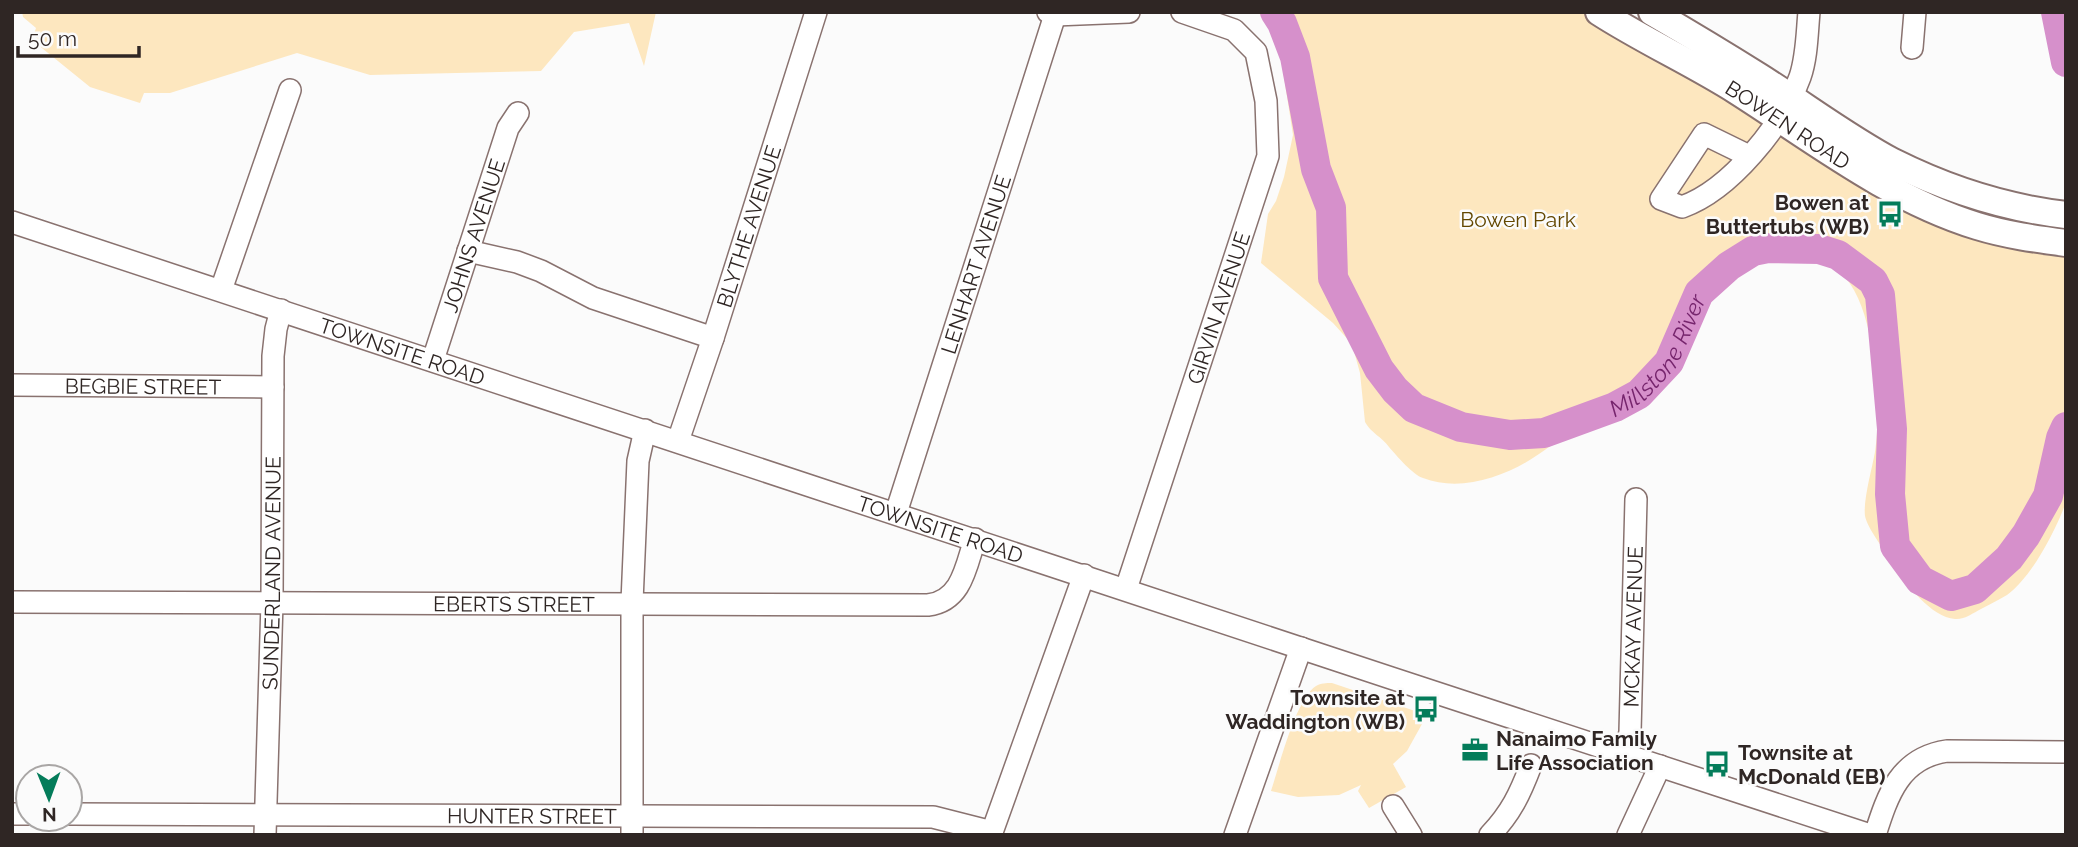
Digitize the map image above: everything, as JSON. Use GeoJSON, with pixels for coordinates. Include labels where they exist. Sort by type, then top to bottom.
{"type":"FeatureCollection","features":[{"type":"Feature","properties":{"kind":"main road","name":"BOWEN ROAD"},"geometry":{"type":"LineString","coordinates":[[1599,12],[1727,85],[1785,108],[1893,162],[1965,193],[2015,207],[2066,215]]}},
{"type":"Feature","properties":{"kind":"main road","name":"BOWEN ROAD"},"geometry":{"type":"LineString","coordinates":[[1653,12],[1785,108],[1871,176],[1923,205],[1975,225],[2066,243]]}},
{"type":"Feature","properties":{"kind":"street","name":"BLYTHE AVENUE"},"geometry":{"type":"LineString","coordinates":[[678,441],[816,12]]}},
{"type":"Feature","properties":{"kind":"street"},"geometry":{"type":"LineString","coordinates":[[1051,13],[1129,12]]}},
{"type":"Feature","properties":{"kind":"street","name":"GIRVIN AVENUE"},"geometry":{"type":"LineString","coordinates":[[1126,589],[1268,156],[1266,101],[1256,52],[1234,30],[1182,12]]}},
{"type":"Feature","properties":{"kind":"street"},"geometry":{"type":"LineString","coordinates":[[1749,156],[1767,137],[1785,108],[1800,75],[1809,12]]}},
{"type":"Feature","properties":{"kind":"street"},"geometry":{"type":"LineString","coordinates":[[1912,48],[1915,12]]}},
{"type":"Feature","properties":{"kind":"street","name":"LENHART AVENUE"},"geometry":{"type":"LineString","coordinates":[[896,513],[1051,13]]}},
{"type":"Feature","properties":{"kind":"street"},"geometry":{"type":"LineString","coordinates":[[221,290],[290,90]]}},
{"type":"Feature","properties":{"kind":"street","name":"JOHNS AVENUE"},"geometry":{"type":"LineString","coordinates":[[433,360],[508,128],[518,113]]}},
{"type":"Feature","properties":{"kind":"street","name":"TOWNSITE ROAD"},"geometry":{"type":"LineString","coordinates":[[12,222],[1873,835]]}},
{"type":"Feature","properties":{"kind":"street"},"geometry":{"type":"LineString","coordinates":[[468,251],[517,262],[541,271],[593,298],[713,338]]}},
{"type":"Feature","properties":{"kind":"street","name":"SUNDERLAND AVENUE"},"geometry":{"type":"LineString","coordinates":[[265,825],[272,602],[273,356],[281,310]]}},
{"type":"Feature","properties":{"kind":"street","name":"BEGBIE STREET"},"geometry":{"type":"LineString","coordinates":[[12,385],[273,387]]}},
{"type":"Feature","properties":{"kind":"street"},"geometry":{"type":"LineString","coordinates":[[633,825],[632,602],[638,461],[645,430]]}},
{"type":"Feature","properties":{"kind":"street","name":"MCKAY AVENUE"},"geometry":{"type":"LineString","coordinates":[[1625,754],[1630,724],[1636,499]]}},
{"type":"Feature","properties":{"kind":"street","name":"EBERTS STREET"},"geometry":{"type":"LineString","coordinates":[[12,601],[934,604],[948,598],[958,587],[975,539]]}},
{"type":"Feature","properties":{"kind":"street"},"geometry":{"type":"LineString","coordinates":[[992,833],[1084,575]]}},
{"type":"Feature","properties":{"kind":"street"},"geometry":{"type":"LineString","coordinates":[[1235,835],[1301,648]]}},
{"type":"Feature","properties":{"kind":"street"},"geometry":{"type":"LineString","coordinates":[[1873,835],[1896,782],[1912,766],[1933,753],[2066,752]]}},
{"type":"Feature","properties":{"kind":"street"},"geometry":{"type":"LineString","coordinates":[[1490,835],[1506,818],[1531,765]]}},
{"type":"Feature","properties":{"kind":"street"},"geometry":{"type":"LineString","coordinates":[[1628,835],[1660,766]]}},
{"type":"Feature","properties":{"kind":"street"},"geometry":{"type":"LineString","coordinates":[[1393,806],[1411,835]]}},
{"type":"Feature","properties":{"kind":"street","name":"HUNTER STREET"},"geometry":{"type":"LineString","coordinates":[[84,815],[265,825],[633,825],[933,817],[992,833]]}},
{"type":"Feature","properties":{"kind":"green space"},"geometry":{"type":"Polygon","coordinates":[[[22,12],[656,12],[644,66],[629,23],[574,32],[541,71],[370,75],[297,53],[170,93],[144,93],[140,103],[90,87],[32,40],[36,28],[23,17],[22,12]]]}},
{"type":"Feature","properties":{"kind":"green space","name":"Bowen Park"},"geometry":{"type":"Polygon","coordinates":[[[1257,12],[1603,12],[1896,189],[2066,246],[2066,502],[2050,539],[2034,565],[2007,595],[1958,619],[1937,613],[1920,599],[1906,582],[1874,535],[1865,516],[1878,412],[1873,354],[1860,302],[1842,273],[1829,262],[1812,254],[1781,247],[1756,249],[1734,268],[1716,291],[1688,347],[1649,382],[1628,398],[1576,427],[1527,462],[1499,475],[1468,483],[1438,482],[1414,473],[1365,422],[1360,373],[1352,344],[1333,323],[1261,263],[1268,214],[1276,201],[1284,177],[1293,135],[1281,58],[1271,23],[1257,12]]]}},
{"type":"Feature","properties":{"kind":"green space"},"geometry":{"type":"Polygon","coordinates":[[[1332,683],[1427,715],[1407,751],[1393,764],[1406,787],[1369,808],[1358,791],[1361,785],[1339,795],[1298,797],[1271,791],[1289,734],[1302,704],[1316,686],[1332,683]]]}},
{"type":"Feature","properties":{"kind":"waterway","name":"Millstone River"},"geometry":{"type":"LineString","coordinates":[[1275,12],[1295,57],[1316,169],[1331,208],[1333,278],[1379,369],[1395,390],[1414,408],[1461,427],[1510,435],[1544,433],[1615,407],[1639,394],[1669,362],[1699,293],[1729,266],[1753,251],[1768,248],[1819,249],[1838,255],[1873,281],[1880,295],[1892,429],[1890,494],[1895,546],[1920,580],[1951,596],[1975,589],[2009,558],[2026,535],[2048,496],[2066,427]]}},
{"type":"Feature","properties":{"kind":"waterway","name":"Millstone River"},"geometry":{"type":"LineString","coordinates":[[2056,12],[2066,62]]}},
{"type":"Feature","properties":{"kind":"place","name":"Bowen at Buttertubs (WB)"},"geometry":{"type":"Point","coordinates":[1890,214]}},
{"type":"Feature","properties":{"kind":"place","name":"Townsite at Waddington (WB)"},"geometry":{"type":"Point","coordinates":[1426,709]}},
{"type":"Feature","properties":{"kind":"place","name":"Nanaimo Family Life Association"},"geometry":{"type":"Point","coordinates":[1475,750]}},
{"type":"Feature","properties":{"kind":"place","name":"Townsite at McDonald (EB)"},"geometry":{"type":"Point","coordinates":[1717,764]}}]}
